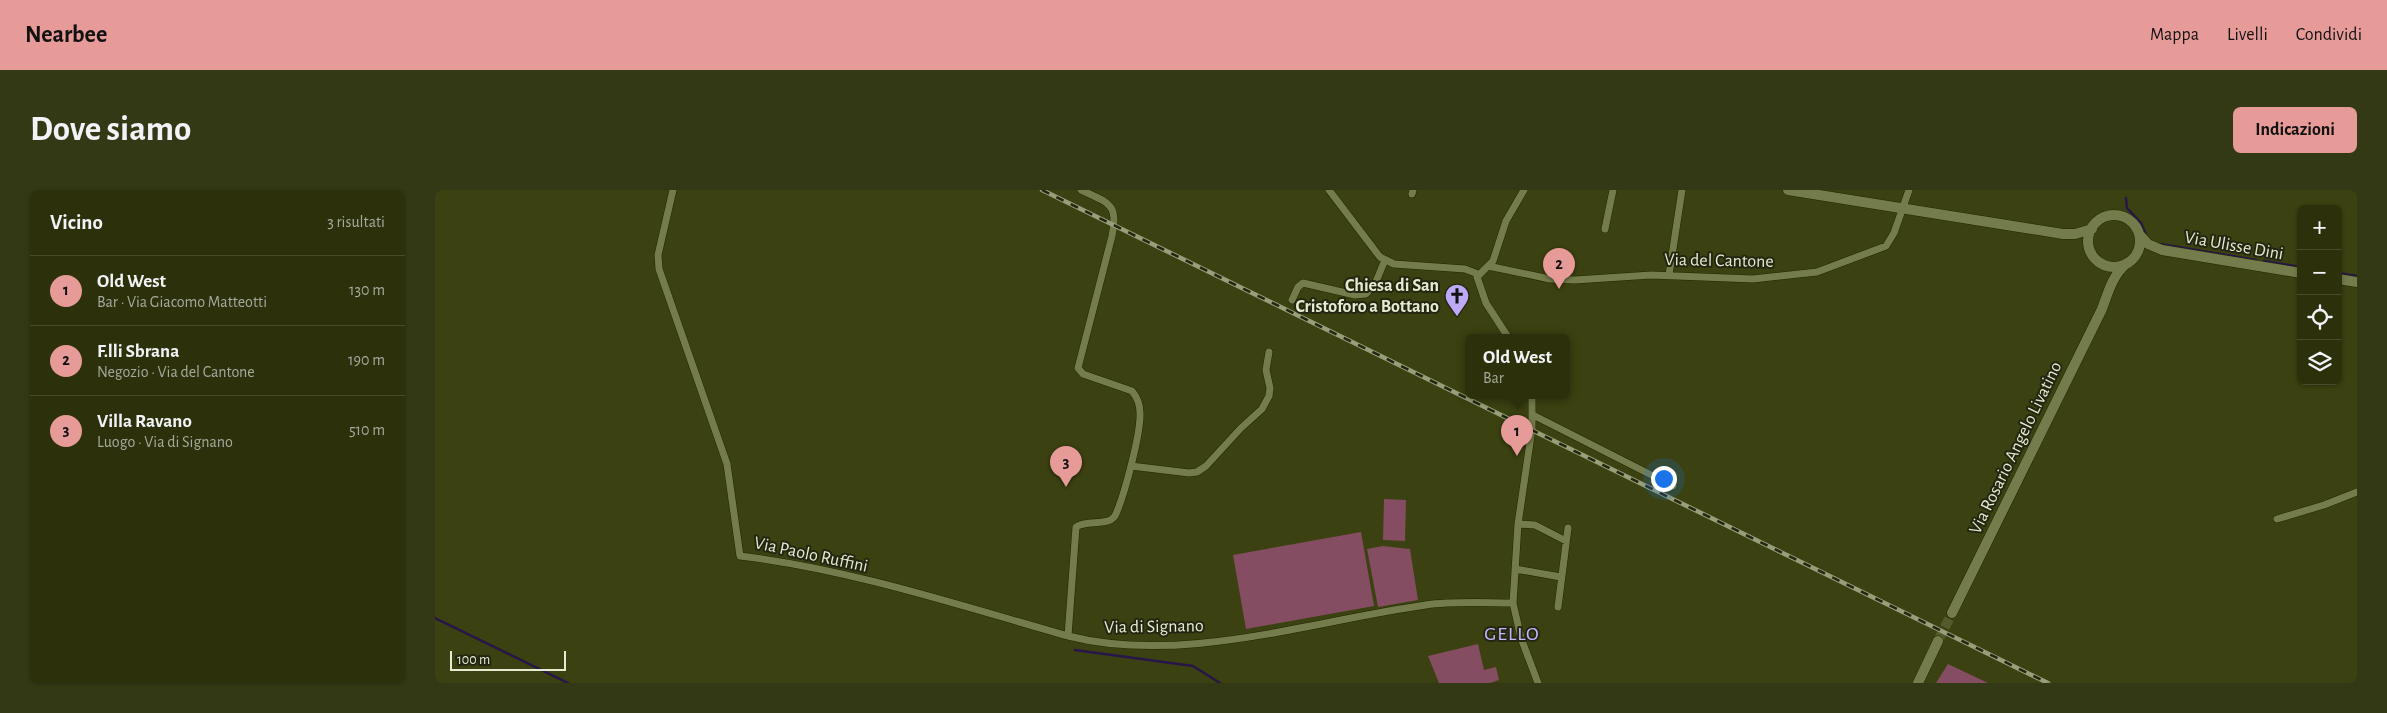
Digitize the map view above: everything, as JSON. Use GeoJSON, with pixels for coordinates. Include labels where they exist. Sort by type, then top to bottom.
{"type":"FeatureCollection","features":[{"type":"Feature","properties":{"kind":"street","name":"Via Paolo Ruffini"},"geometry":{"type":"LineString","coordinates":[[673,190],[658,255],[659,269],[727,464],[740,556],[776,560],[884,585],[1068,636]]}},
{"type":"Feature","properties":{"kind":"street"},"geometry":{"type":"LineString","coordinates":[[1068,636],[1076,527],[1088,522],[1113,520],[1119,507],[1131,466],[1140,416],[1136,396],[1132,391],[1081,373],[1079,368],[1112,236],[1115,215],[1108,202],[1081,190]]}},
{"type":"Feature","properties":{"kind":"street"},"geometry":{"type":"LineString","coordinates":[[1329,190],[1385,260],[1394,264],[1465,269],[1478,274]]}},
{"type":"Feature","properties":{"kind":"street"},"geometry":{"type":"LineString","coordinates":[[1506,334],[1486,303],[1477,280],[1478,274],[1493,261],[1506,221],[1524,190]]}},
{"type":"Feature","properties":{"kind":"street"},"geometry":{"type":"LineString","coordinates":[[1605,229],[1613,190]]}},
{"type":"Feature","properties":{"kind":"street"},"geometry":{"type":"LineString","coordinates":[[1669,275],[1682,190]]}},
{"type":"Feature","properties":{"kind":"street"},"geometry":{"type":"LineString","coordinates":[[1788,190],[2063,234],[2076,238],[2089,246],[2098,261],[2106,278],[2107,297]]}},
{"type":"Feature","properties":{"kind":"street","name":"Via del Cantone"},"geometry":{"type":"LineString","coordinates":[[1488,266],[1558,280],[1669,275],[1753,278],[1817,272],[1886,246],[1891,240],[1909,190]]}},
{"type":"Feature","properties":{"kind":"street"},"geometry":{"type":"LineString","coordinates":[[2089,246],[2092,229],[2099,221],[2114,216],[2129,221],[2148,244],[2162,250]]}},
{"type":"Feature","properties":{"kind":"street"},"geometry":{"type":"LineString","coordinates":[[2063,234],[2075,234],[2092,229]]}},
{"type":"Feature","properties":{"kind":"street"},"geometry":{"type":"LineString","coordinates":[[2136,255],[2140,242],[2139,234]]}},
{"type":"Feature","properties":{"kind":"street"},"geometry":{"type":"LineString","coordinates":[[2098,261],[2112,267],[2126,264],[2136,255],[2148,250],[2162,250]]}},
{"type":"Feature","properties":{"kind":"street","name":"Via Ulisse Dini"},"geometry":{"type":"LineString","coordinates":[[2162,250],[2297,272]]}},
{"type":"Feature","properties":{"kind":"street"},"geometry":{"type":"LineString","coordinates":[[1292,300],[1297,287],[1303,283],[1355,295],[1366,294],[1375,284],[1385,260]]}},
{"type":"Feature","properties":{"kind":"street","name":"Via Rosario Angelo Livatino"},"geometry":{"type":"LineString","coordinates":[[1952,614],[2107,297],[2117,271],[2126,264]]}},
{"type":"Feature","properties":{"kind":"street"},"geometry":{"type":"LineString","coordinates":[[2342,280],[2357,282]]}},
{"type":"Feature","properties":{"kind":"street"},"geometry":{"type":"LineString","coordinates":[[1131,466],[1189,473],[1197,472],[1206,466],[1241,428],[1262,409],[1266,402],[1270,388],[1266,370],[1269,352]]}},
{"type":"Feature","properties":{"kind":"street"},"geometry":{"type":"LineString","coordinates":[[1532,399],[1533,415],[1518,524],[1513,603],[1521,638],[1538,683]]}},
{"type":"Feature","properties":{"kind":"street"},"geometry":{"type":"LineString","coordinates":[[1533,415],[1673,486]]}},
{"type":"Feature","properties":{"kind":"street"},"geometry":{"type":"LineString","coordinates":[[2277,519],[2357,492]]}},
{"type":"Feature","properties":{"kind":"street"},"geometry":{"type":"LineString","coordinates":[[1518,524],[1535,525],[1566,541]]}},
{"type":"Feature","properties":{"kind":"street"},"geometry":{"type":"LineString","coordinates":[[1558,607],[1568,528]]}},
{"type":"Feature","properties":{"kind":"street"},"geometry":{"type":"LineString","coordinates":[[1515,569],[1561,577]]}},
{"type":"Feature","properties":{"kind":"street","name":"Via di Signano"},"geometry":{"type":"LineString","coordinates":[[1068,636],[1117,645],[1199,642],[1258,635],[1424,606],[1513,603]]}},
{"type":"Feature","properties":{"kind":"street"},"geometry":{"type":"LineString","coordinates":[[1918,683],[1938,641]]}},
{"type":"Feature","properties":{"kind":"shaded area"},"geometry":{"type":"Polygon","coordinates":[[[1384,499],[1406,500],[1405,541],[1383,540],[1384,499]]]}},
{"type":"Feature","properties":{"kind":"shaded area"},"geometry":{"type":"Polygon","coordinates":[[[1361,532],[1374,606],[1246,629],[1233,555],[1361,532]]]}},
{"type":"Feature","properties":{"kind":"shaded area"},"geometry":{"type":"Polygon","coordinates":[[[1383,546],[1410,549],[1418,600],[1378,607],[1367,549],[1383,546]]]}},
{"type":"Feature","properties":{"kind":"shaded area"},"geometry":{"type":"Polygon","coordinates":[[[1478,644],[1484,670],[1496,667],[1499,680],[1490,683],[1439,683],[1428,656],[1478,644]]]}},
{"type":"Feature","properties":{"kind":"shaded area"},"geometry":{"type":"Polygon","coordinates":[[[1948,664],[1988,683],[1936,683],[1948,664]]]}},
{"type":"Feature","properties":{"kind":"waterway"},"geometry":{"type":"LineString","coordinates":[[2126,198],[2127,208],[2141,223],[2146,235]]}},
{"type":"Feature","properties":{"kind":"waterway"},"geometry":{"type":"LineString","coordinates":[[2160,244],[2256,260]]}},
{"type":"Feature","properties":{"kind":"waterway"},"geometry":{"type":"LineString","coordinates":[[2264,261],[2297,266]]}},
{"type":"Feature","properties":{"kind":"waterway"},"geometry":{"type":"LineString","coordinates":[[2342,274],[2357,276]]}},
{"type":"Feature","properties":{"kind":"waterway"},"geometry":{"type":"LineString","coordinates":[[435,618],[568,683]]}},
{"type":"Feature","properties":{"kind":"waterway"},"geometry":{"type":"LineString","coordinates":[[1075,650],[1193,666],[1220,683]]}},
{"type":"Feature","properties":{"kind":"tunnel"},"geometry":{"type":"LineString","coordinates":[[1938,641],[1952,613]]}},
{"type":"Feature","properties":{"kind":"railway"},"geometry":{"type":"LineString","coordinates":[[1042,190],[1465,397]]}},
{"type":"Feature","properties":{"kind":"railway"},"geometry":{"type":"LineString","coordinates":[[1468,399],[2048,683]]}},
{"type":"Feature","properties":{"kind":"place","name":"F.lli Sbrana"},"geometry":{"type":"Point","coordinates":[1559,289]}},
{"type":"Feature","properties":{"kind":"place","name":"Chiesa di San Cristoforo a Bottano"},"geometry":{"type":"Point","coordinates":[1457,317]}},
{"type":"Feature","properties":{"kind":"place","name":"Old West"},"geometry":{"type":"Point","coordinates":[1517,456]}},
{"type":"Feature","properties":{"kind":"place","name":"Villa Ravano"},"geometry":{"type":"Point","coordinates":[1066,487]}},
{"type":"Feature","properties":{"kind":"district","name":"GELLO"},"geometry":{"type":"Point","coordinates":[1512,634]}}]}
